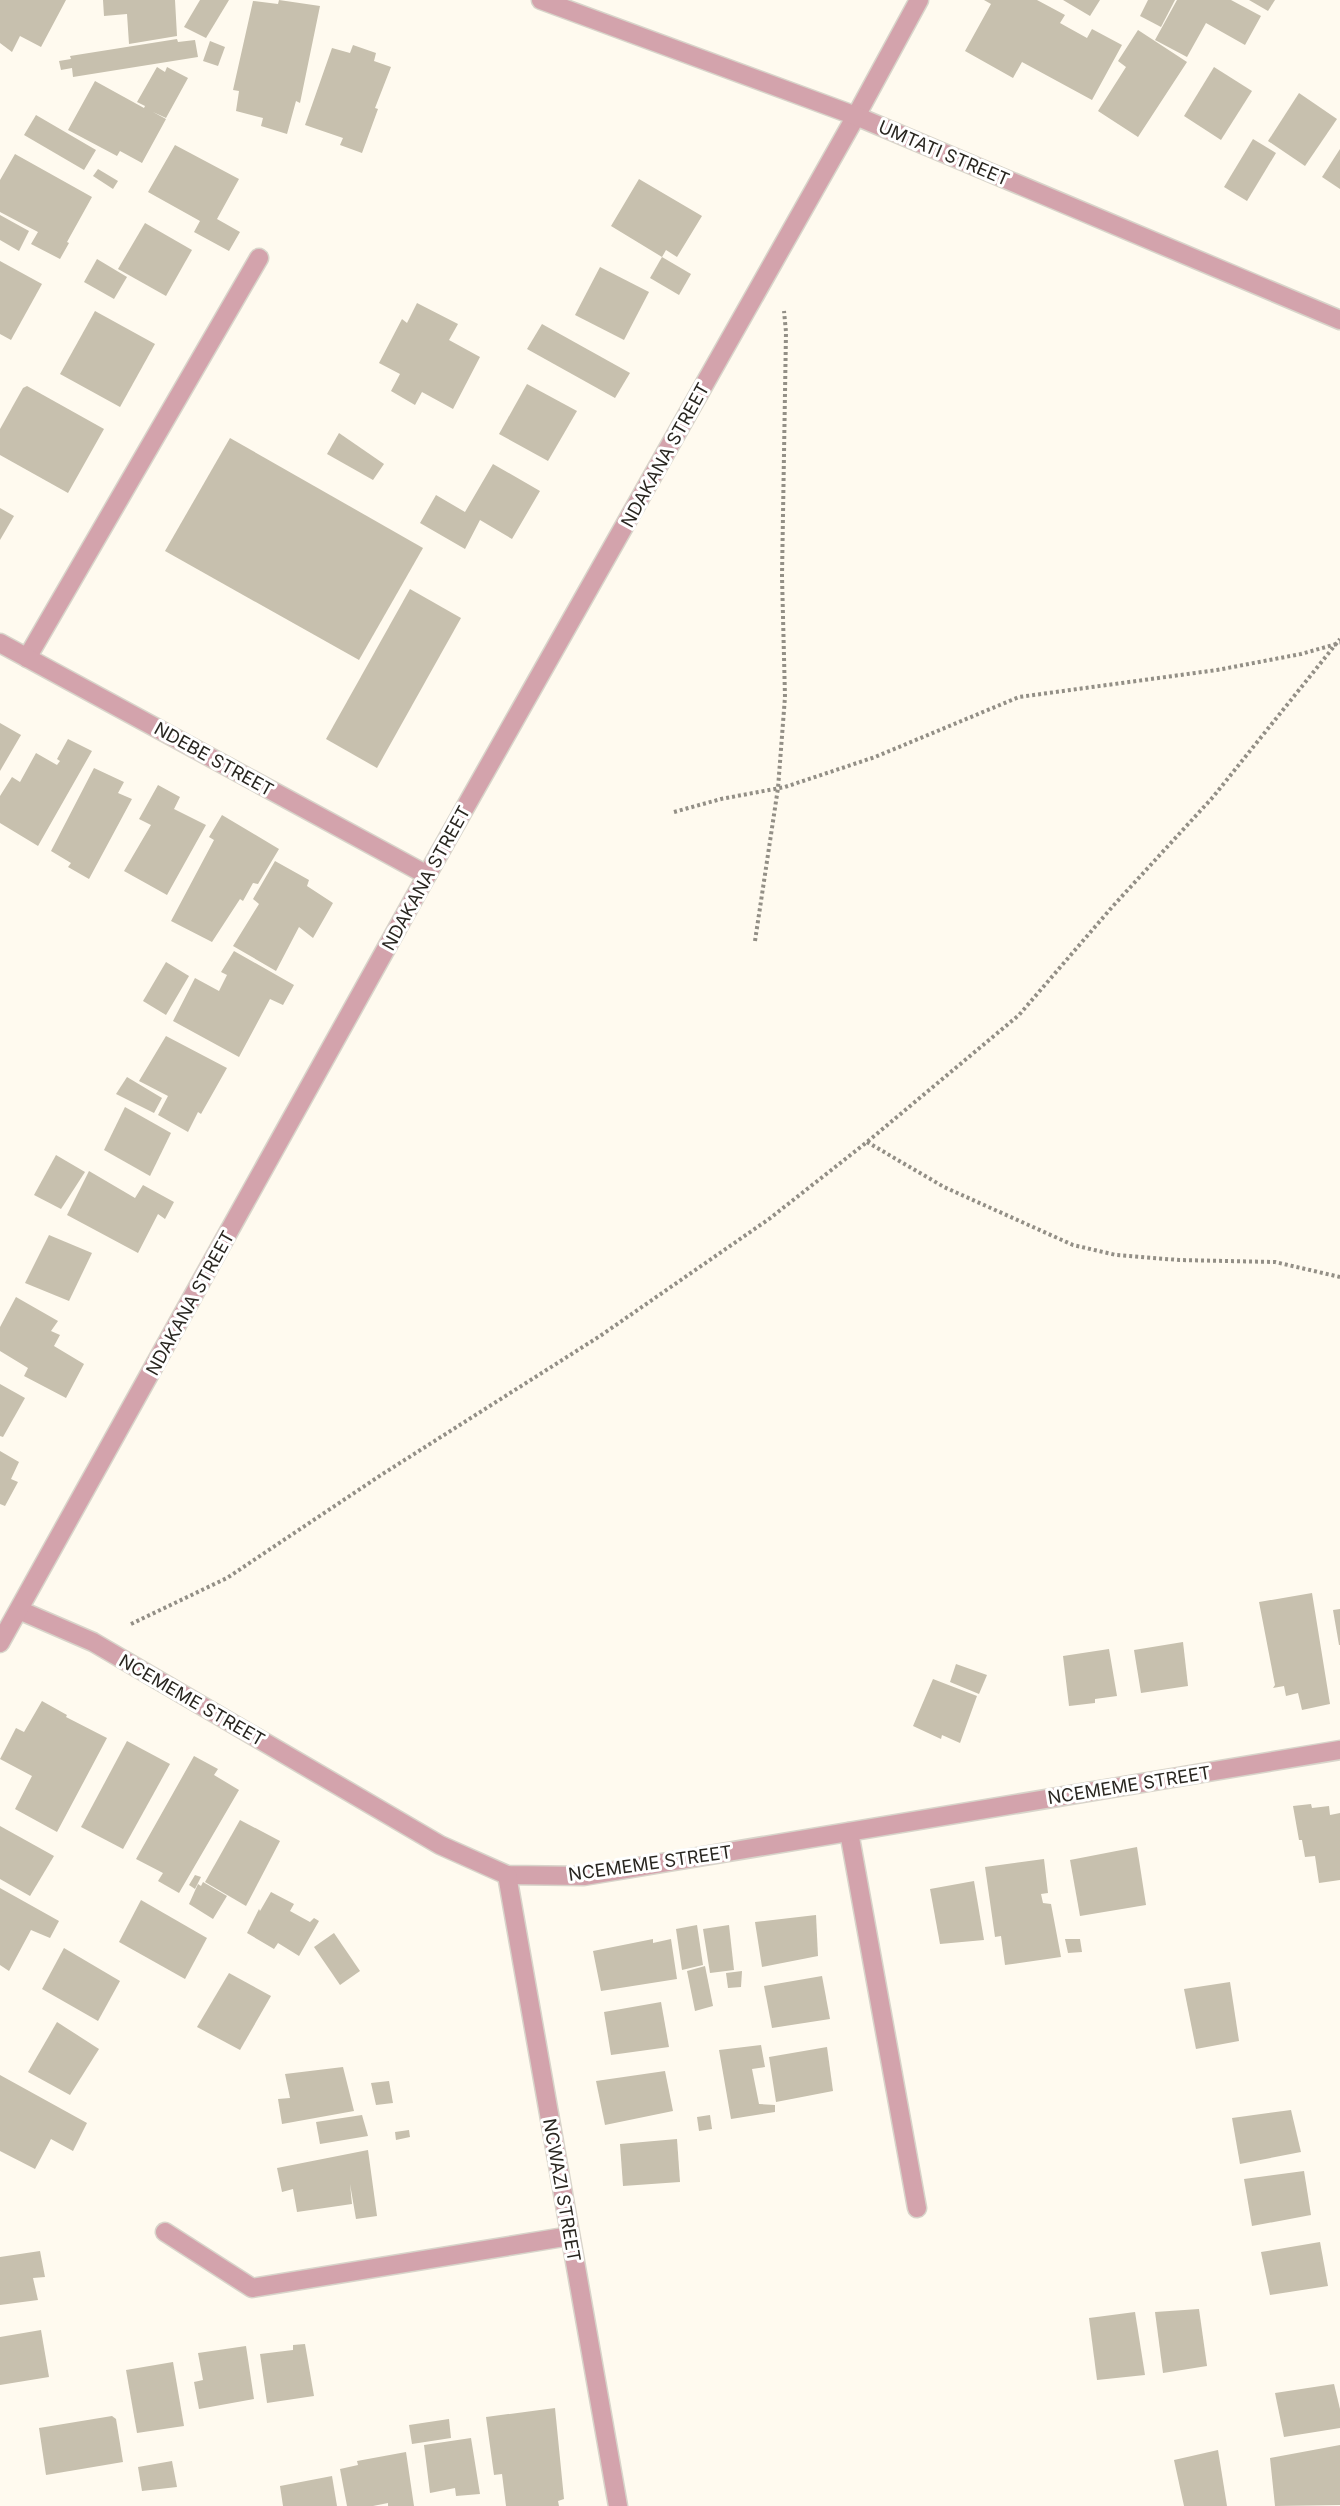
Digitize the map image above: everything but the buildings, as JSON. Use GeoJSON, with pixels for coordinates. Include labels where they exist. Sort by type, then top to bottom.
{"type":"FeatureCollection","features":[{"type":"Feature","properties":{"kind":"street","name":"UMTATI STREET"},"geometry":{"type":"LineString","coordinates":[[542,0],[856,116],[1340,320]]}},
{"type":"Feature","properties":{"kind":"street","name":"NDAKANA STREET"},"geometry":{"type":"LineString","coordinates":[[0,1643],[427,875],[856,116],[919,0]]}},
{"type":"Feature","properties":{"kind":"street"},"geometry":{"type":"LineString","coordinates":[[27,658],[259,258]]}},
{"type":"Feature","properties":{"kind":"street","name":"NDEBE STREET"},"geometry":{"type":"LineString","coordinates":[[0,643],[427,875]]}},
{"type":"Feature","properties":{"kind":"street","name":"NCEMEME STREET"},"geometry":{"type":"LineString","coordinates":[[19,1610],[93,1642],[441,1845],[507,1875],[584,1876],[1340,1750]]}},
{"type":"Feature","properties":{"kind":"street"},"geometry":{"type":"LineString","coordinates":[[849,1832],[917,2208]]}},
{"type":"Feature","properties":{"kind":"street","name":"NCWAZI STREET"},"geometry":{"type":"LineString","coordinates":[[507,1875],[618,2506]]}},
{"type":"Feature","properties":{"kind":"street"},"geometry":{"type":"LineString","coordinates":[[165,2232],[252,2288],[570,2236]]}},
{"type":"Feature","properties":{"kind":"path"},"geometry":{"type":"LineString","coordinates":[[755,941],[778,788],[785,697],[782,576],[786,332],[784,310]]}},
{"type":"Feature","properties":{"kind":"path"},"geometry":{"type":"LineString","coordinates":[[674,812],[721,799],[778,788],[875,757],[1019,697],[1217,670],[1339,642]]}},
{"type":"Feature","properties":{"kind":"path"},"geometry":{"type":"LineString","coordinates":[[93,1642],[227,1578],[381,1475],[600,1336],[769,1219],[867,1142],[1019,1015],[1113,906],[1213,797],[1339,642]]}},
{"type":"Feature","properties":{"kind":"path"},"geometry":{"type":"LineString","coordinates":[[867,1142],[944,1187],[1073,1245],[1116,1255],[1179,1260],[1275,1262],[1340,1277]]}}]}
